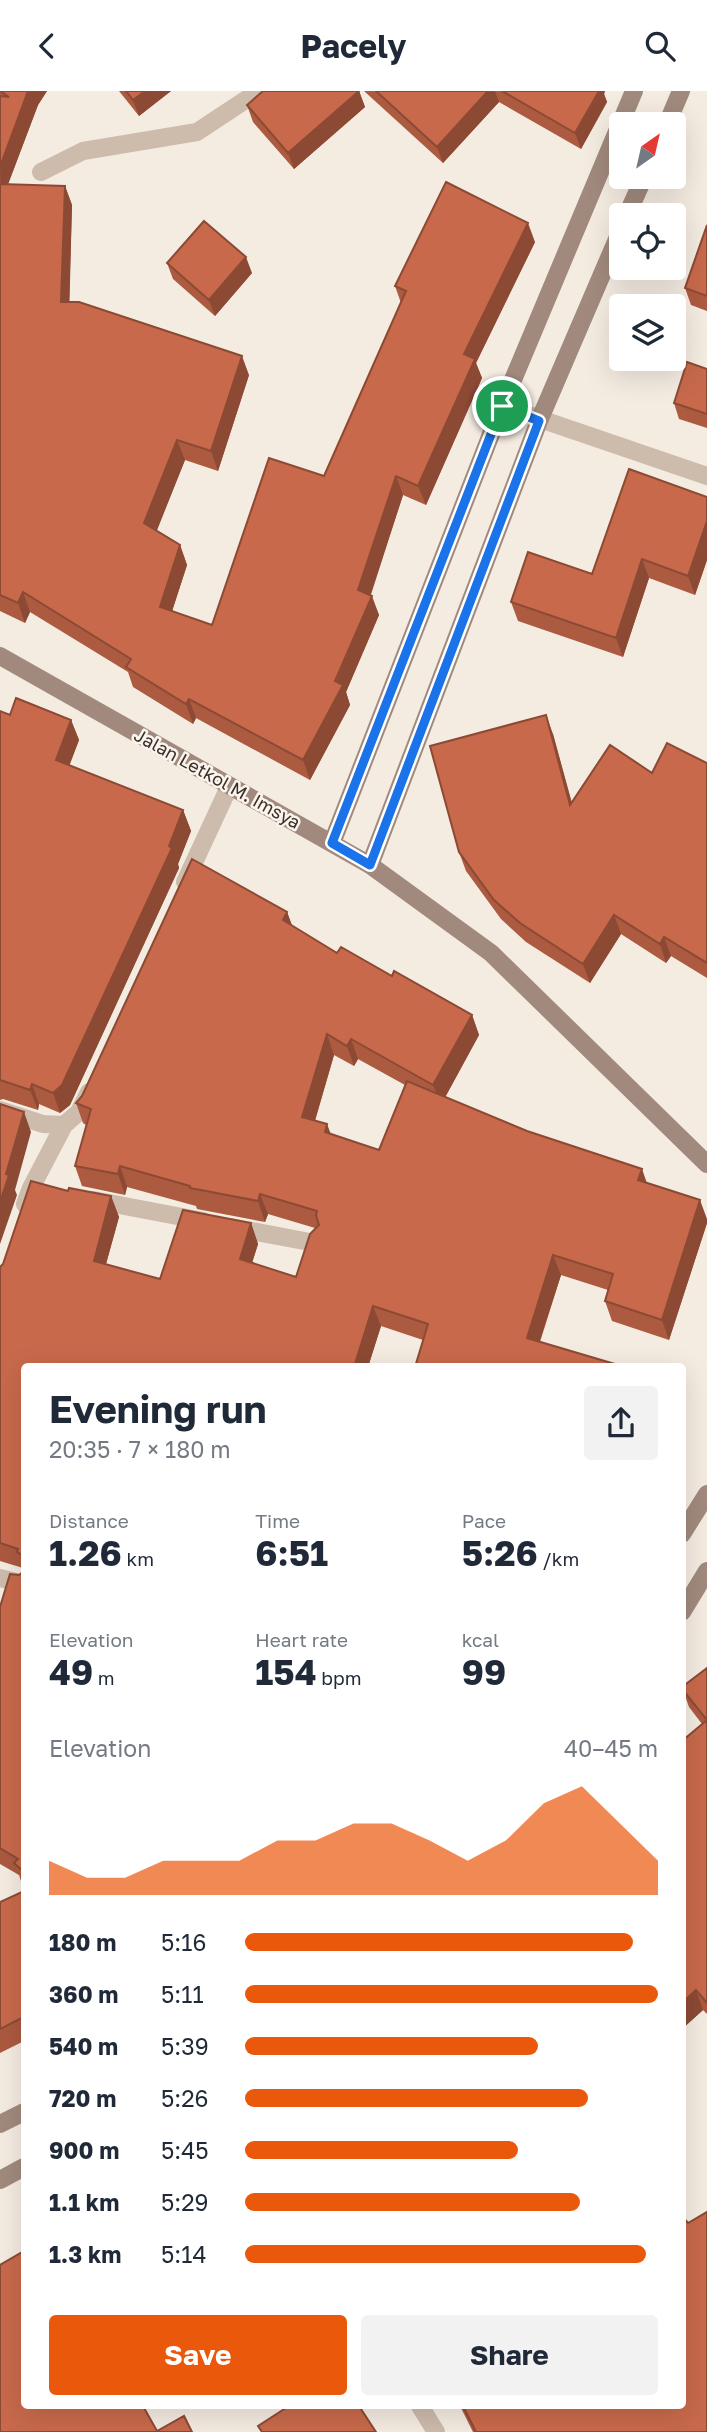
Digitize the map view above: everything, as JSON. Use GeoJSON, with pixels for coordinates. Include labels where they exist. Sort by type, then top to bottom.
{"type":"FeatureCollection","features":[{"type":"Feature","properties":{"kind":"street"},"geometry":{"type":"LineString","coordinates":[[41,172],[83,151],[197,132],[259,91]]}},
{"type":"Feature","properties":{"kind":"street"},"geometry":{"type":"LineString","coordinates":[[332,843],[502,406],[634,91]]}},
{"type":"Feature","properties":{"kind":"street"},"geometry":{"type":"LineString","coordinates":[[672,112],[681,91]]}},
{"type":"Feature","properties":{"kind":"street"},"geometry":{"type":"LineString","coordinates":[[370,865],[539,421],[609,258]]}},
{"type":"Feature","properties":{"kind":"street"},"geometry":{"type":"LineString","coordinates":[[502,406],[707,477]]}},
{"type":"Feature","properties":{"kind":"street","name":"Jalan Letkol M. Imsya"},"geometry":{"type":"LineString","coordinates":[[0,656],[370,865],[491,953],[705,1157]]}},
{"type":"Feature","properties":{"kind":"street"},"geometry":{"type":"LineString","coordinates":[[178,898],[229,787]]}},
{"type":"Feature","properties":{"kind":"street"},"geometry":{"type":"LineString","coordinates":[[18,1227],[38,1189],[64,1125],[79,1112],[98,1071]]}},
{"type":"Feature","properties":{"kind":"street"},"geometry":{"type":"LineString","coordinates":[[0,1110],[43,1124],[64,1125]]}},
{"type":"Feature","properties":{"kind":"street"},"geometry":{"type":"LineString","coordinates":[[71,1196],[315,1243]]}},
{"type":"Feature","properties":{"kind":"street"},"geometry":{"type":"LineString","coordinates":[[686,1528],[707,1494]]}},
{"type":"Feature","properties":{"kind":"street"},"geometry":{"type":"LineString","coordinates":[[686,1605],[707,1571]]}},
{"type":"Feature","properties":{"kind":"street"},"geometry":{"type":"LineString","coordinates":[[0,1578],[21,1583]]}},
{"type":"Feature","properties":{"kind":"street"},"geometry":{"type":"LineString","coordinates":[[0,2124],[21,2114]]}},
{"type":"Feature","properties":{"kind":"street"},"geometry":{"type":"LineString","coordinates":[[0,2180],[21,2169]]}},
{"type":"Feature","properties":{"kind":"street"},"geometry":{"type":"LineString","coordinates":[[422,2409],[436,2432]]}},
{"type":"Feature","properties":{"kind":"building"},"geometry":{"type":"Polygon","coordinates":[[[0,91],[28,91],[0,167],[0,96],[9,97],[0,91]]]}},
{"type":"Feature","properties":{"kind":"building"},"geometry":{"type":"Polygon","coordinates":[[[126,91],[145,91],[133,100],[126,91]]]}},
{"type":"Feature","properties":{"kind":"building"},"geometry":{"type":"Polygon","coordinates":[[[263,91],[359,91],[288,153],[247,105],[263,91]]]}},
{"type":"Feature","properties":{"kind":"building"},"geometry":{"type":"Polygon","coordinates":[[[376,91],[488,91],[437,147],[376,91]]]}},
{"type":"Feature","properties":{"kind":"building"},"geometry":{"type":"Polygon","coordinates":[[[502,91],[599,91],[575,133],[502,91]]]}},
{"type":"Feature","properties":{"kind":"building"},"geometry":{"type":"Polygon","coordinates":[[[446,182],[528,223],[464,354],[475,359],[418,486],[396,476],[358,590],[372,596],[335,681],[343,685],[303,760],[189,699],[186,704],[126,667],[131,659],[23,592],[18,603],[0,595],[0,184],[65,186],[61,302],[79,302],[242,356],[211,451],[177,440],[144,523],[180,545],[160,607],[212,625],[269,458],[324,476],[406,291],[395,286],[446,182]]]}},
{"type":"Feature","properties":{"kind":"building"},"geometry":{"type":"Polygon","coordinates":[[[204,221],[246,257],[209,300],[167,263],[204,221]]]}},
{"type":"Feature","properties":{"kind":"building"},"geometry":{"type":"Polygon","coordinates":[[[707,225],[707,296],[685,288],[707,225]]]}},
{"type":"Feature","properties":{"kind":"building"},"geometry":{"type":"Polygon","coordinates":[[[687,362],[707,369],[707,414],[674,403],[687,362]]]}},
{"type":"Feature","properties":{"kind":"building"},"geometry":{"type":"Polygon","coordinates":[[[629,469],[707,497],[707,521],[688,576],[642,559],[616,638],[511,602],[528,552],[592,574],[629,469]]]}},
{"type":"Feature","properties":{"kind":"building"},"geometry":{"type":"Polygon","coordinates":[[[16,698],[71,720],[56,760],[183,810],[169,846],[172,848],[62,1085],[53,1093],[32,1084],[30,1090],[0,1080],[0,711],[10,715],[16,698]]]}},
{"type":"Feature","properties":{"kind":"building"},"geometry":{"type":"Polygon","coordinates":[[[546,715],[570,805],[610,745],[652,773],[667,743],[707,763],[707,963],[664,937],[660,944],[614,915],[583,964],[520,923],[494,900],[459,852],[430,746],[546,715]]]}},
{"type":"Feature","properties":{"kind":"building"},"geometry":{"type":"Polygon","coordinates":[[[192,859],[287,912],[283,920],[337,953],[341,947],[392,976],[394,971],[472,1015],[433,1085],[351,1039],[347,1046],[327,1034],[302,1117],[327,1124],[325,1132],[379,1150],[407,1081],[527,1131],[642,1169],[638,1180],[700,1200],[662,1320],[605,1301],[613,1274],[553,1255],[527,1338],[611,1363],[416,1363],[428,1324],[373,1306],[355,1363],[21,1363],[21,1554],[17,1552],[18,1549],[0,1543],[0,1267],[31,1181],[68,1191],[69,1188],[111,1196],[94,1261],[160,1279],[183,1210],[251,1223],[240,1259],[296,1277],[310,1234],[319,1225],[317,1211],[260,1194],[258,1201],[190,1188],[120,1166],[118,1174],[75,1166],[91,1109],[76,1103],[82,1096],[192,859]]]}},
{"type":"Feature","properties":{"kind":"building"},"geometry":{"type":"Polygon","coordinates":[[[0,1104],[24,1112],[0,1202],[0,1104]]]}},
{"type":"Feature","properties":{"kind":"building"},"geometry":{"type":"Polygon","coordinates":[[[21,1573],[21,1869],[14,1863],[18,1859],[0,1848],[0,1607],[10,1574],[21,1573]]]}},
{"type":"Feature","properties":{"kind":"building"},"geometry":{"type":"Polygon","coordinates":[[[707,1668],[707,1720],[686,1694],[686,1684],[707,1668]]]}},
{"type":"Feature","properties":{"kind":"building"},"geometry":{"type":"Polygon","coordinates":[[[707,1720],[707,2003],[696,1990],[686,1999],[686,1738],[707,1720]]]}},
{"type":"Feature","properties":{"kind":"building"},"geometry":{"type":"Polygon","coordinates":[[[21,1892],[21,2018],[0,2029],[0,1902],[21,1892]]]}},
{"type":"Feature","properties":{"kind":"building"},"geometry":{"type":"Polygon","coordinates":[[[707,2212],[707,2432],[476,2432],[464,2409],[686,2409],[686,2221],[688,2223],[707,2212]]]}},
{"type":"Feature","properties":{"kind":"building"},"geometry":{"type":"Polygon","coordinates":[[[21,2253],[21,2409],[145,2409],[157,2431],[184,2416],[192,2432],[0,2432],[0,2265],[21,2253]]]}},
{"type":"Feature","properties":{"kind":"building"},"geometry":{"type":"Polygon","coordinates":[[[284,2409],[361,2409],[376,2432],[262,2432],[258,2426],[284,2409]]]}},
{"type":"Feature","properties":{"kind":"route"},"geometry":{"type":"LineString","coordinates":[[502,406],[539,421],[370,865],[332,843],[502,406]]}}]}
